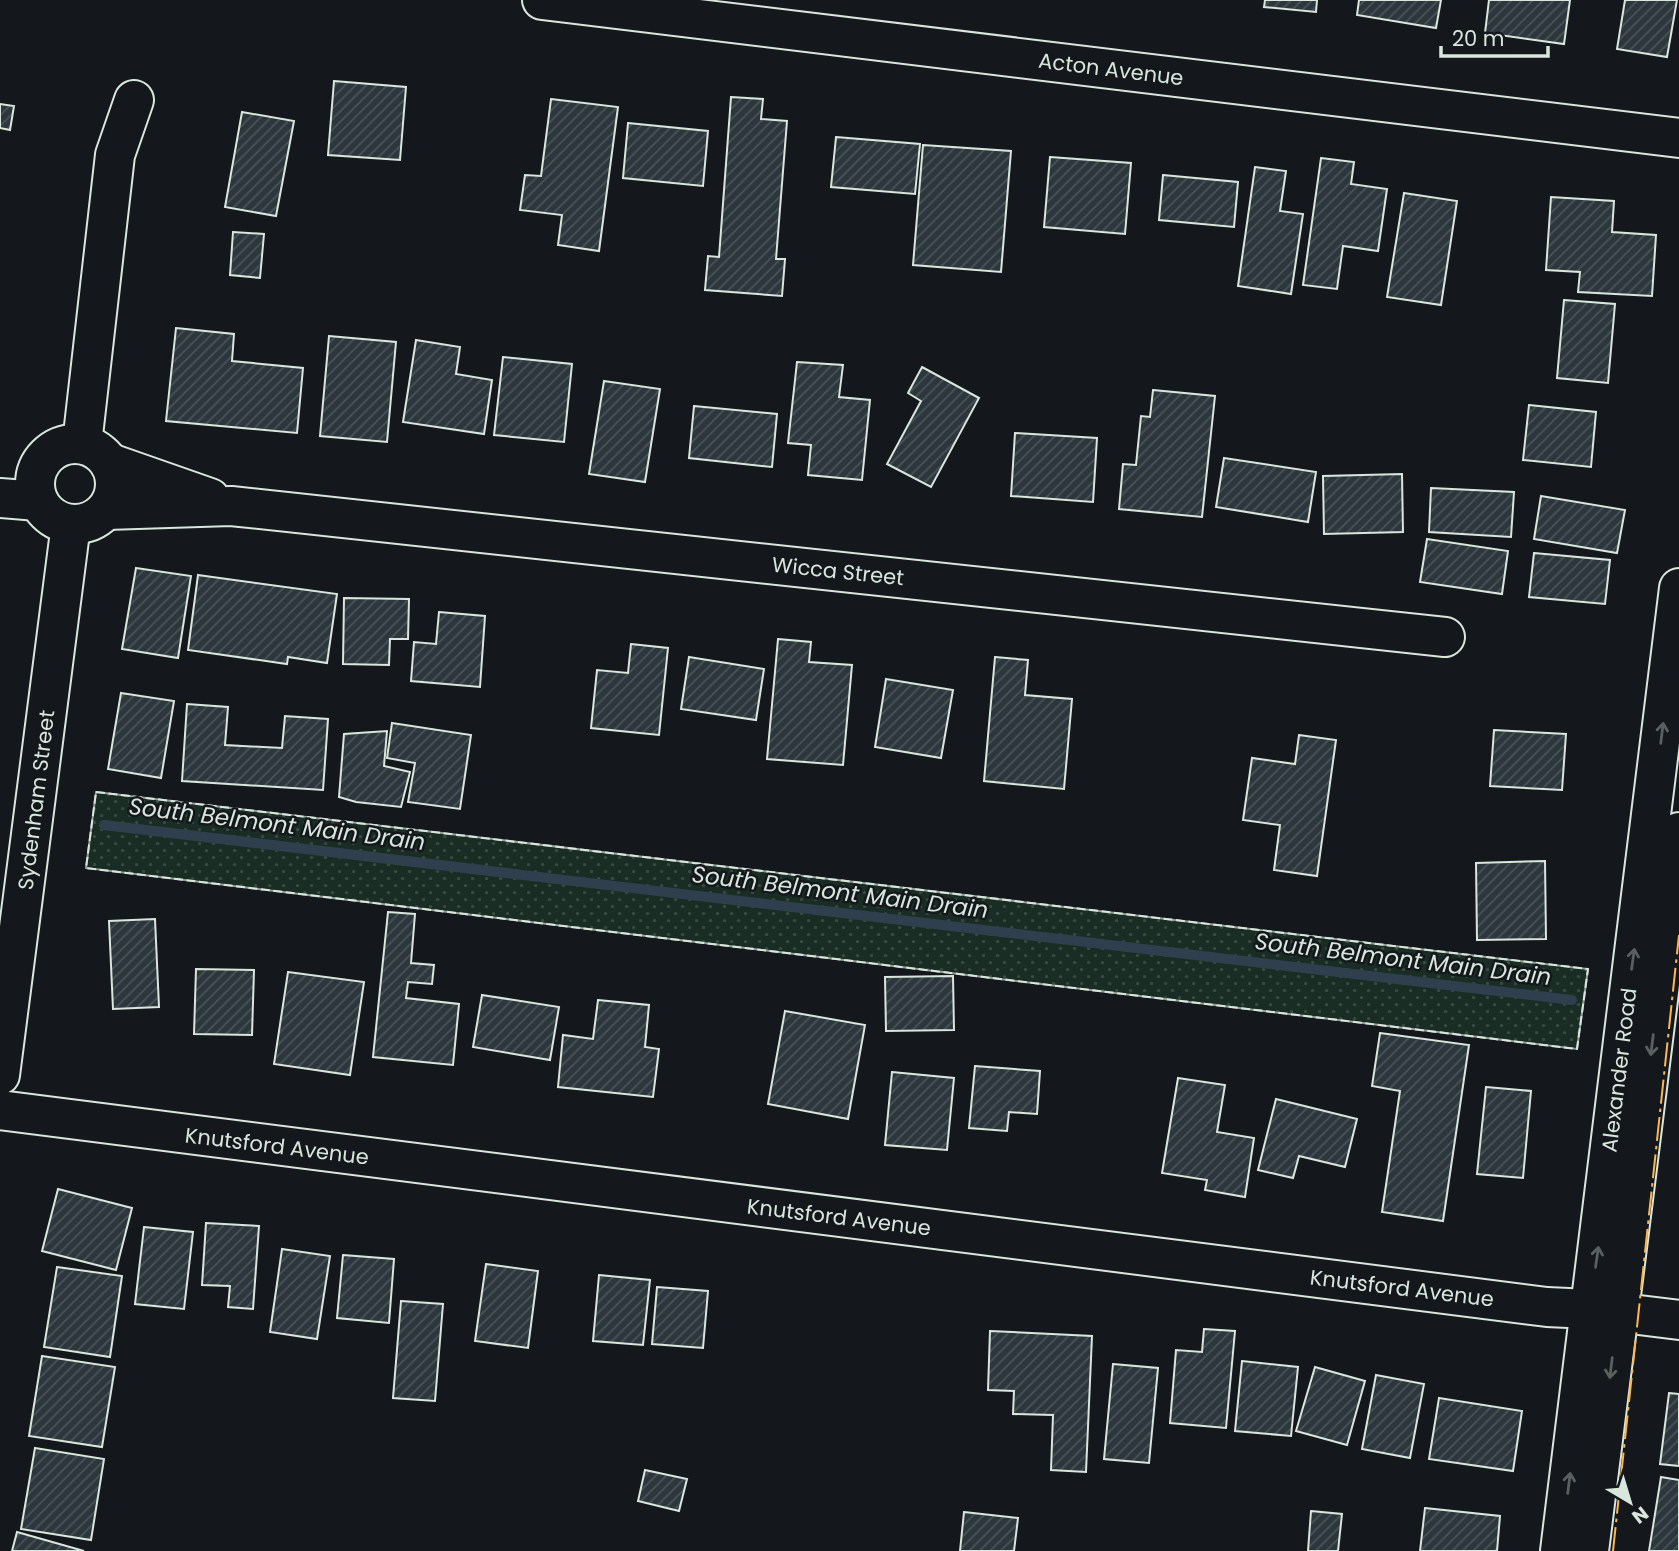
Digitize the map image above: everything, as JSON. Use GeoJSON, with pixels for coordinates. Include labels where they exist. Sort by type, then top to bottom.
{"type":"FeatureCollection","features":[{"type":"Feature","properties":{"kind":"street","name":"Acton Avenue"},"geometry":{"type":"LineString","coordinates":[[542,0],[1679,138]]}},
{"type":"Feature","properties":{"kind":"street"},"geometry":{"type":"LineString","coordinates":[[96,453],[115,155],[134,100]]}},
{"type":"Feature","properties":{"kind":"street"},"geometry":{"type":"LineString","coordinates":[[0,498],[24,482],[47,453],[69,443],[96,453],[114,475],[115,487],[106,510],[84,523],[71,524],[57,521],[46,513],[24,482]]}},
{"type":"Feature","properties":{"kind":"street","name":"Wicca Street"},"geometry":{"type":"LineString","coordinates":[[96,453],[231,506]]}},
{"type":"Feature","properties":{"kind":"street","name":"Wicca Street"},"geometry":{"type":"LineString","coordinates":[[106,510],[231,506],[1445,637]]}},
{"type":"Feature","properties":{"kind":"street","name":"Sydenham Street"},"geometry":{"type":"LineString","coordinates":[[0,1075],[71,524]]}},
{"type":"Feature","properties":{"kind":"street","name":"Alexander Road"},"geometry":{"type":"LineString","coordinates":[[1589,1551],[1604,1310],[1673,688],[1679,588]]}},
{"type":"Feature","properties":{"kind":"street","name":"Alexander Road"},"geometry":{"type":"LineString","coordinates":[[1560,1551],[1604,1310],[1631,1223],[1679,832]]}},
{"type":"Feature","properties":{"kind":"street","name":"Knutsford Avenue"},"geometry":{"type":"LineString","coordinates":[[0,1110],[1547,1307],[1604,1310],[1679,1320]]}},
{"type":"Feature","properties":{"kind":"green space"},"geometry":{"type":"Polygon","coordinates":[[[96,792],[1588,969],[1577,1049],[86,868],[96,792]]]}},
{"type":"Feature","properties":{"kind":"building"},"geometry":{"type":"Polygon","coordinates":[[[1265,0],[1317,0],[1316,12],[1264,7],[1265,0]]]}},
{"type":"Feature","properties":{"kind":"building"},"geometry":{"type":"Polygon","coordinates":[[[1359,0],[1441,0],[1436,28],[1357,15],[1359,0]]]}},
{"type":"Feature","properties":{"kind":"building"},"geometry":{"type":"Polygon","coordinates":[[[1489,0],[1570,0],[1564,44],[1485,33],[1489,0]]]}},
{"type":"Feature","properties":{"kind":"building"},"geometry":{"type":"Polygon","coordinates":[[[1625,0],[1677,0],[1667,57],[1617,49],[1625,0]]]}},
{"type":"Feature","properties":{"kind":"building"},"geometry":{"type":"Polygon","coordinates":[[[334,81],[406,87],[400,160],[328,155],[334,81]]]}},
{"type":"Feature","properties":{"kind":"building"},"geometry":{"type":"Polygon","coordinates":[[[731,97],[763,99],[761,119],[787,121],[776,259],[785,259],[782,296],[705,290],[708,256],[719,257],[731,97]]]}},
{"type":"Feature","properties":{"kind":"building"},"geometry":{"type":"Polygon","coordinates":[[[551,99],[618,107],[599,251],[558,245],[562,215],[520,210],[525,175],[541,176],[551,99]]]}},
{"type":"Feature","properties":{"kind":"building"},"geometry":{"type":"Polygon","coordinates":[[[0,104],[14,106],[10,130],[0,128],[0,104]]]}},
{"type":"Feature","properties":{"kind":"building"},"geometry":{"type":"Polygon","coordinates":[[[242,112],[294,121],[276,216],[225,207],[242,112]]]}},
{"type":"Feature","properties":{"kind":"building"},"geometry":{"type":"Polygon","coordinates":[[[628,123],[708,131],[703,186],[623,178],[628,123]]]}},
{"type":"Feature","properties":{"kind":"building"},"geometry":{"type":"Polygon","coordinates":[[[836,137],[920,144],[915,194],[831,187],[836,137]]]}},
{"type":"Feature","properties":{"kind":"building"},"geometry":{"type":"Polygon","coordinates":[[[923,145],[1011,151],[1001,272],[913,265],[923,145]]]}},
{"type":"Feature","properties":{"kind":"building"},"geometry":{"type":"Polygon","coordinates":[[[1050,157],[1131,163],[1125,234],[1044,227],[1050,157]]]}},
{"type":"Feature","properties":{"kind":"building"},"geometry":{"type":"Polygon","coordinates":[[[1321,158],[1354,162],[1351,184],[1387,189],[1378,251],[1343,246],[1337,289],[1303,285],[1321,158]]]}},
{"type":"Feature","properties":{"kind":"building"},"geometry":{"type":"Polygon","coordinates":[[[1255,167],[1286,171],[1280,211],[1303,214],[1291,294],[1238,286],[1255,167]]]}},
{"type":"Feature","properties":{"kind":"building"},"geometry":{"type":"Polygon","coordinates":[[[1163,175],[1238,182],[1234,227],[1159,220],[1163,175]]]}},
{"type":"Feature","properties":{"kind":"building"},"geometry":{"type":"Polygon","coordinates":[[[1404,193],[1457,201],[1441,305],[1387,297],[1404,193]]]}},
{"type":"Feature","properties":{"kind":"building"},"geometry":{"type":"Polygon","coordinates":[[[1551,197],[1614,201],[1612,232],[1656,235],[1652,296],[1578,292],[1580,272],[1546,270],[1551,197]]]}},
{"type":"Feature","properties":{"kind":"building"},"geometry":{"type":"Polygon","coordinates":[[[233,232],[264,234],[260,278],[230,275],[233,232]]]}},
{"type":"Feature","properties":{"kind":"building"},"geometry":{"type":"Polygon","coordinates":[[[1564,300],[1615,304],[1608,383],[1557,378],[1564,300]]]}},
{"type":"Feature","properties":{"kind":"building"},"geometry":{"type":"Polygon","coordinates":[[[176,328],[234,334],[232,361],[303,368],[297,433],[166,421],[176,328]]]}},
{"type":"Feature","properties":{"kind":"building"},"geometry":{"type":"Polygon","coordinates":[[[329,336],[396,342],[387,442],[320,436],[329,336]]]}},
{"type":"Feature","properties":{"kind":"building"},"geometry":{"type":"Polygon","coordinates":[[[416,340],[460,347],[456,374],[492,380],[484,434],[403,422],[416,340]]]}},
{"type":"Feature","properties":{"kind":"building"},"geometry":{"type":"Polygon","coordinates":[[[503,357],[572,364],[564,442],[494,435],[503,357]]]}},
{"type":"Feature","properties":{"kind":"building"},"geometry":{"type":"Polygon","coordinates":[[[797,362],[843,365],[839,397],[870,400],[862,480],[808,475],[811,445],[788,443],[797,362]]]}},
{"type":"Feature","properties":{"kind":"building"},"geometry":{"type":"Polygon","coordinates":[[[922,367],[979,398],[931,487],[887,464],[921,401],[908,393],[922,367]]]}},
{"type":"Feature","properties":{"kind":"building"},"geometry":{"type":"Polygon","coordinates":[[[604,381],[660,389],[645,482],[589,474],[604,381]]]}},
{"type":"Feature","properties":{"kind":"building"},"geometry":{"type":"Polygon","coordinates":[[[1153,390],[1215,396],[1202,517],[1119,509],[1123,464],[1136,465],[1141,416],[1150,417],[1153,390]]]}},
{"type":"Feature","properties":{"kind":"building"},"geometry":{"type":"Polygon","coordinates":[[[1529,405],[1596,412],[1591,467],[1523,460],[1529,405]]]}},
{"type":"Feature","properties":{"kind":"building"},"geometry":{"type":"Polygon","coordinates":[[[694,406],[777,414],[772,467],[689,458],[694,406]]]}},
{"type":"Feature","properties":{"kind":"building"},"geometry":{"type":"Polygon","coordinates":[[[1015,433],[1097,438],[1093,502],[1011,496],[1015,433]]]}},
{"type":"Feature","properties":{"kind":"building"},"geometry":{"type":"Polygon","coordinates":[[[1224,458],[1316,472],[1308,522],[1216,507],[1224,458]]]}},
{"type":"Feature","properties":{"kind":"building"},"geometry":{"type":"Polygon","coordinates":[[[1402,474],[1403,532],[1324,534],[1323,476],[1402,474]]]}},
{"type":"Feature","properties":{"kind":"building"},"geometry":{"type":"Polygon","coordinates":[[[1431,488],[1514,492],[1511,537],[1429,532],[1431,488]]]}},
{"type":"Feature","properties":{"kind":"building"},"geometry":{"type":"Polygon","coordinates":[[[1541,496],[1625,510],[1617,553],[1534,539],[1541,496]]]}},
{"type":"Feature","properties":{"kind":"building"},"geometry":{"type":"Polygon","coordinates":[[[1427,539],[1508,551],[1502,594],[1420,582],[1427,539]]]}},
{"type":"Feature","properties":{"kind":"building"},"geometry":{"type":"Polygon","coordinates":[[[1534,553],[1610,560],[1605,604],[1529,597],[1534,553]]]}},
{"type":"Feature","properties":{"kind":"building"},"geometry":{"type":"Polygon","coordinates":[[[136,568],[191,576],[178,658],[122,649],[136,568]]]}},
{"type":"Feature","properties":{"kind":"building"},"geometry":{"type":"Polygon","coordinates":[[[198,575],[337,594],[327,663],[288,657],[287,664],[188,650],[198,575]]]}},
{"type":"Feature","properties":{"kind":"building"},"geometry":{"type":"Polygon","coordinates":[[[344,598],[409,599],[408,639],[390,639],[389,665],[343,664],[344,598]]]}},
{"type":"Feature","properties":{"kind":"building"},"geometry":{"type":"Polygon","coordinates":[[[439,612],[485,616],[480,687],[411,681],[414,642],[436,644],[439,612]]]}},
{"type":"Feature","properties":{"kind":"building"},"geometry":{"type":"Polygon","coordinates":[[[778,639],[811,642],[809,662],[852,665],[843,765],[767,759],[778,639]]]}},
{"type":"Feature","properties":{"kind":"building"},"geometry":{"type":"Polygon","coordinates":[[[631,644],[668,648],[659,735],[591,728],[597,670],[628,673],[631,644]]]}},
{"type":"Feature","properties":{"kind":"building"},"geometry":{"type":"Polygon","coordinates":[[[689,657],[764,669],[756,720],[681,709],[689,657]]]}},
{"type":"Feature","properties":{"kind":"building"},"geometry":{"type":"Polygon","coordinates":[[[995,657],[1028,660],[1025,695],[1072,699],[1064,789],[984,781],[995,657]]]}},
{"type":"Feature","properties":{"kind":"building"},"geometry":{"type":"Polygon","coordinates":[[[886,679],[953,690],[941,758],[875,747],[886,679]]]}},
{"type":"Feature","properties":{"kind":"building"},"geometry":{"type":"Polygon","coordinates":[[[121,693],[174,701],[161,778],[108,769],[121,693]]]}},
{"type":"Feature","properties":{"kind":"building"},"geometry":{"type":"Polygon","coordinates":[[[187,704],[228,707],[225,745],[282,748],[285,716],[328,719],[323,790],[182,781],[187,704]]]}},
{"type":"Feature","properties":{"kind":"building"},"geometry":{"type":"Polygon","coordinates":[[[392,723],[471,735],[460,809],[408,802],[415,763],[387,758],[392,723]]]}},
{"type":"Feature","properties":{"kind":"building"},"geometry":{"type":"Polygon","coordinates":[[[1494,730],[1566,734],[1562,790],[1490,786],[1494,730]]]}},
{"type":"Feature","properties":{"kind":"building"},"geometry":{"type":"Polygon","coordinates":[[[387,731],[384,766],[410,772],[401,807],[356,802],[339,797],[344,734],[387,731]]]}},
{"type":"Feature","properties":{"kind":"building"},"geometry":{"type":"Polygon","coordinates":[[[1299,735],[1336,740],[1317,876],[1274,870],[1280,825],[1243,820],[1252,758],[1295,764],[1299,735]]]}},
{"type":"Feature","properties":{"kind":"building"},"geometry":{"type":"Polygon","coordinates":[[[1545,861],[1546,939],[1477,940],[1476,863],[1545,861]]]}},
{"type":"Feature","properties":{"kind":"building"},"geometry":{"type":"Polygon","coordinates":[[[388,912],[415,914],[411,963],[434,965],[432,984],[408,982],[406,998],[459,1004],[453,1065],[373,1057],[388,912]]]}},
{"type":"Feature","properties":{"kind":"building"},"geometry":{"type":"Polygon","coordinates":[[[155,919],[159,1007],[113,1009],[109,921],[155,919]]]}},
{"type":"Feature","properties":{"kind":"building"},"geometry":{"type":"Polygon","coordinates":[[[196,969],[254,970],[252,1035],[194,1034],[196,969]]]}},
{"type":"Feature","properties":{"kind":"building"},"geometry":{"type":"Polygon","coordinates":[[[288,972],[364,982],[350,1075],[274,1064],[288,972]]]}},
{"type":"Feature","properties":{"kind":"building"},"geometry":{"type":"Polygon","coordinates":[[[953,976],[954,1030],[886,1031],[885,977],[953,976]]]}},
{"type":"Feature","properties":{"kind":"building"},"geometry":{"type":"Polygon","coordinates":[[[482,995],[559,1007],[550,1060],[473,1047],[482,995]]]}},
{"type":"Feature","properties":{"kind":"building"},"geometry":{"type":"Polygon","coordinates":[[[598,1000],[649,1005],[645,1047],[659,1049],[653,1097],[558,1087],[563,1035],[593,1039],[598,1000]]]}},
{"type":"Feature","properties":{"kind":"building"},"geometry":{"type":"Polygon","coordinates":[[[785,1011],[865,1025],[848,1119],[768,1104],[785,1011]]]}},
{"type":"Feature","properties":{"kind":"building"},"geometry":{"type":"Polygon","coordinates":[[[1380,1033],[1469,1045],[1443,1221],[1382,1212],[1400,1091],[1372,1086],[1380,1033]]]}},
{"type":"Feature","properties":{"kind":"building"},"geometry":{"type":"Polygon","coordinates":[[[975,1066],[1040,1071],[1037,1114],[1009,1112],[1007,1131],[969,1128],[975,1066]]]}},
{"type":"Feature","properties":{"kind":"building"},"geometry":{"type":"Polygon","coordinates":[[[892,1072],[954,1078],[947,1150],[885,1145],[892,1072]]]}},
{"type":"Feature","properties":{"kind":"building"},"geometry":{"type":"Polygon","coordinates":[[[1178,1078],[1225,1085],[1217,1132],[1254,1138],[1245,1197],[1205,1190],[1207,1180],[1162,1173],[1178,1078]]]}},
{"type":"Feature","properties":{"kind":"building"},"geometry":{"type":"Polygon","coordinates":[[[1486,1087],[1531,1091],[1523,1178],[1477,1174],[1486,1087]]]}},
{"type":"Feature","properties":{"kind":"building"},"geometry":{"type":"Polygon","coordinates":[[[1276,1099],[1357,1119],[1345,1167],[1299,1156],[1293,1178],[1258,1170],[1276,1099]]]}},
{"type":"Feature","properties":{"kind":"building"},"geometry":{"type":"Polygon","coordinates":[[[58,1189],[132,1208],[116,1270],[42,1251],[58,1189]]]}},
{"type":"Feature","properties":{"kind":"building"},"geometry":{"type":"Polygon","coordinates":[[[206,1223],[259,1226],[253,1309],[228,1307],[230,1286],[202,1285],[206,1223]]]}},
{"type":"Feature","properties":{"kind":"building"},"geometry":{"type":"Polygon","coordinates":[[[144,1227],[193,1232],[184,1309],[135,1304],[144,1227]]]}},
{"type":"Feature","properties":{"kind":"building"},"geometry":{"type":"Polygon","coordinates":[[[282,1249],[330,1256],[317,1339],[270,1332],[282,1249]]]}},
{"type":"Feature","properties":{"kind":"building"},"geometry":{"type":"Polygon","coordinates":[[[343,1255],[394,1259],[389,1323],[337,1318],[343,1255]]]}},
{"type":"Feature","properties":{"kind":"building"},"geometry":{"type":"Polygon","coordinates":[[[486,1264],[538,1271],[528,1348],[475,1341],[486,1264]]]}},
{"type":"Feature","properties":{"kind":"building"},"geometry":{"type":"Polygon","coordinates":[[[57,1267],[122,1276],[110,1357],[44,1347],[57,1267]]]}},
{"type":"Feature","properties":{"kind":"building"},"geometry":{"type":"Polygon","coordinates":[[[599,1275],[650,1280],[643,1345],[593,1341],[599,1275]]]}},
{"type":"Feature","properties":{"kind":"building"},"geometry":{"type":"Polygon","coordinates":[[[657,1287],[708,1291],[703,1348],[652,1344],[657,1287]]]}},
{"type":"Feature","properties":{"kind":"building"},"geometry":{"type":"Polygon","coordinates":[[[401,1301],[443,1304],[435,1401],[393,1398],[401,1301]]]}},
{"type":"Feature","properties":{"kind":"building"},"geometry":{"type":"Polygon","coordinates":[[[1204,1329],[1235,1331],[1226,1428],[1170,1423],[1176,1350],[1202,1352],[1204,1329]]]}},
{"type":"Feature","properties":{"kind":"building"},"geometry":{"type":"Polygon","coordinates":[[[990,1331],[1092,1336],[1086,1472],[1051,1470],[1053,1415],[1013,1414],[1014,1391],[988,1390],[990,1331]]]}},
{"type":"Feature","properties":{"kind":"building"},"geometry":{"type":"Polygon","coordinates":[[[42,1356],[115,1367],[102,1447],[29,1436],[42,1356]]]}},
{"type":"Feature","properties":{"kind":"building"},"geometry":{"type":"Polygon","coordinates":[[[1242,1361],[1298,1367],[1291,1436],[1235,1431],[1242,1361]]]}},
{"type":"Feature","properties":{"kind":"building"},"geometry":{"type":"Polygon","coordinates":[[[1113,1364],[1158,1368],[1149,1463],[1104,1459],[1113,1364]]]}},
{"type":"Feature","properties":{"kind":"building"},"geometry":{"type":"Polygon","coordinates":[[[1315,1367],[1365,1381],[1347,1445],[1296,1431],[1315,1367]]]}},
{"type":"Feature","properties":{"kind":"building"},"geometry":{"type":"Polygon","coordinates":[[[1376,1375],[1424,1384],[1410,1458],[1362,1449],[1376,1375]]]}},
{"type":"Feature","properties":{"kind":"building"},"geometry":{"type":"Polygon","coordinates":[[[1669,1393],[1679,1394],[1679,1466],[1660,1464],[1669,1393]]]}},
{"type":"Feature","properties":{"kind":"building"},"geometry":{"type":"Polygon","coordinates":[[[1439,1398],[1522,1411],[1513,1471],[1429,1459],[1439,1398]]]}},
{"type":"Feature","properties":{"kind":"building"},"geometry":{"type":"Polygon","coordinates":[[[35,1448],[104,1459],[91,1540],[21,1529],[35,1448]]]}},
{"type":"Feature","properties":{"kind":"building"},"geometry":{"type":"Polygon","coordinates":[[[645,1470],[687,1479],[679,1511],[638,1501],[645,1470]]]}},
{"type":"Feature","properties":{"kind":"building"},"geometry":{"type":"Polygon","coordinates":[[[1661,1477],[1679,1480],[1679,1551],[1649,1551],[1661,1477]]]}},
{"type":"Feature","properties":{"kind":"building"},"geometry":{"type":"Polygon","coordinates":[[[1425,1508],[1500,1516],[1497,1551],[1420,1551],[1425,1508]]]}},
{"type":"Feature","properties":{"kind":"building"},"geometry":{"type":"Polygon","coordinates":[[[1311,1511],[1342,1514],[1338,1551],[1308,1551],[1311,1511]]]}},
{"type":"Feature","properties":{"kind":"building"},"geometry":{"type":"Polygon","coordinates":[[[964,1512],[1018,1518],[1014,1551],[960,1551],[964,1512]]]}},
{"type":"Feature","properties":{"kind":"building"},"geometry":{"type":"Polygon","coordinates":[[[17,1532],[84,1551],[12,1551],[17,1532]]]}},
{"type":"Feature","properties":{"kind":"waterway","name":"South Belmont Main Drain"},"geometry":{"type":"LineString","coordinates":[[104,825],[1572,1000]]}},
{"type":"Feature","properties":{"kind":"fence"},"geometry":{"type":"LineString","coordinates":[[96,792],[1588,969],[1577,1049],[86,868],[96,792]]}},
{"type":"Feature","properties":{"kind":"power"},"geometry":{"type":"LineString","coordinates":[[1613,1551],[1679,935]]}}]}
